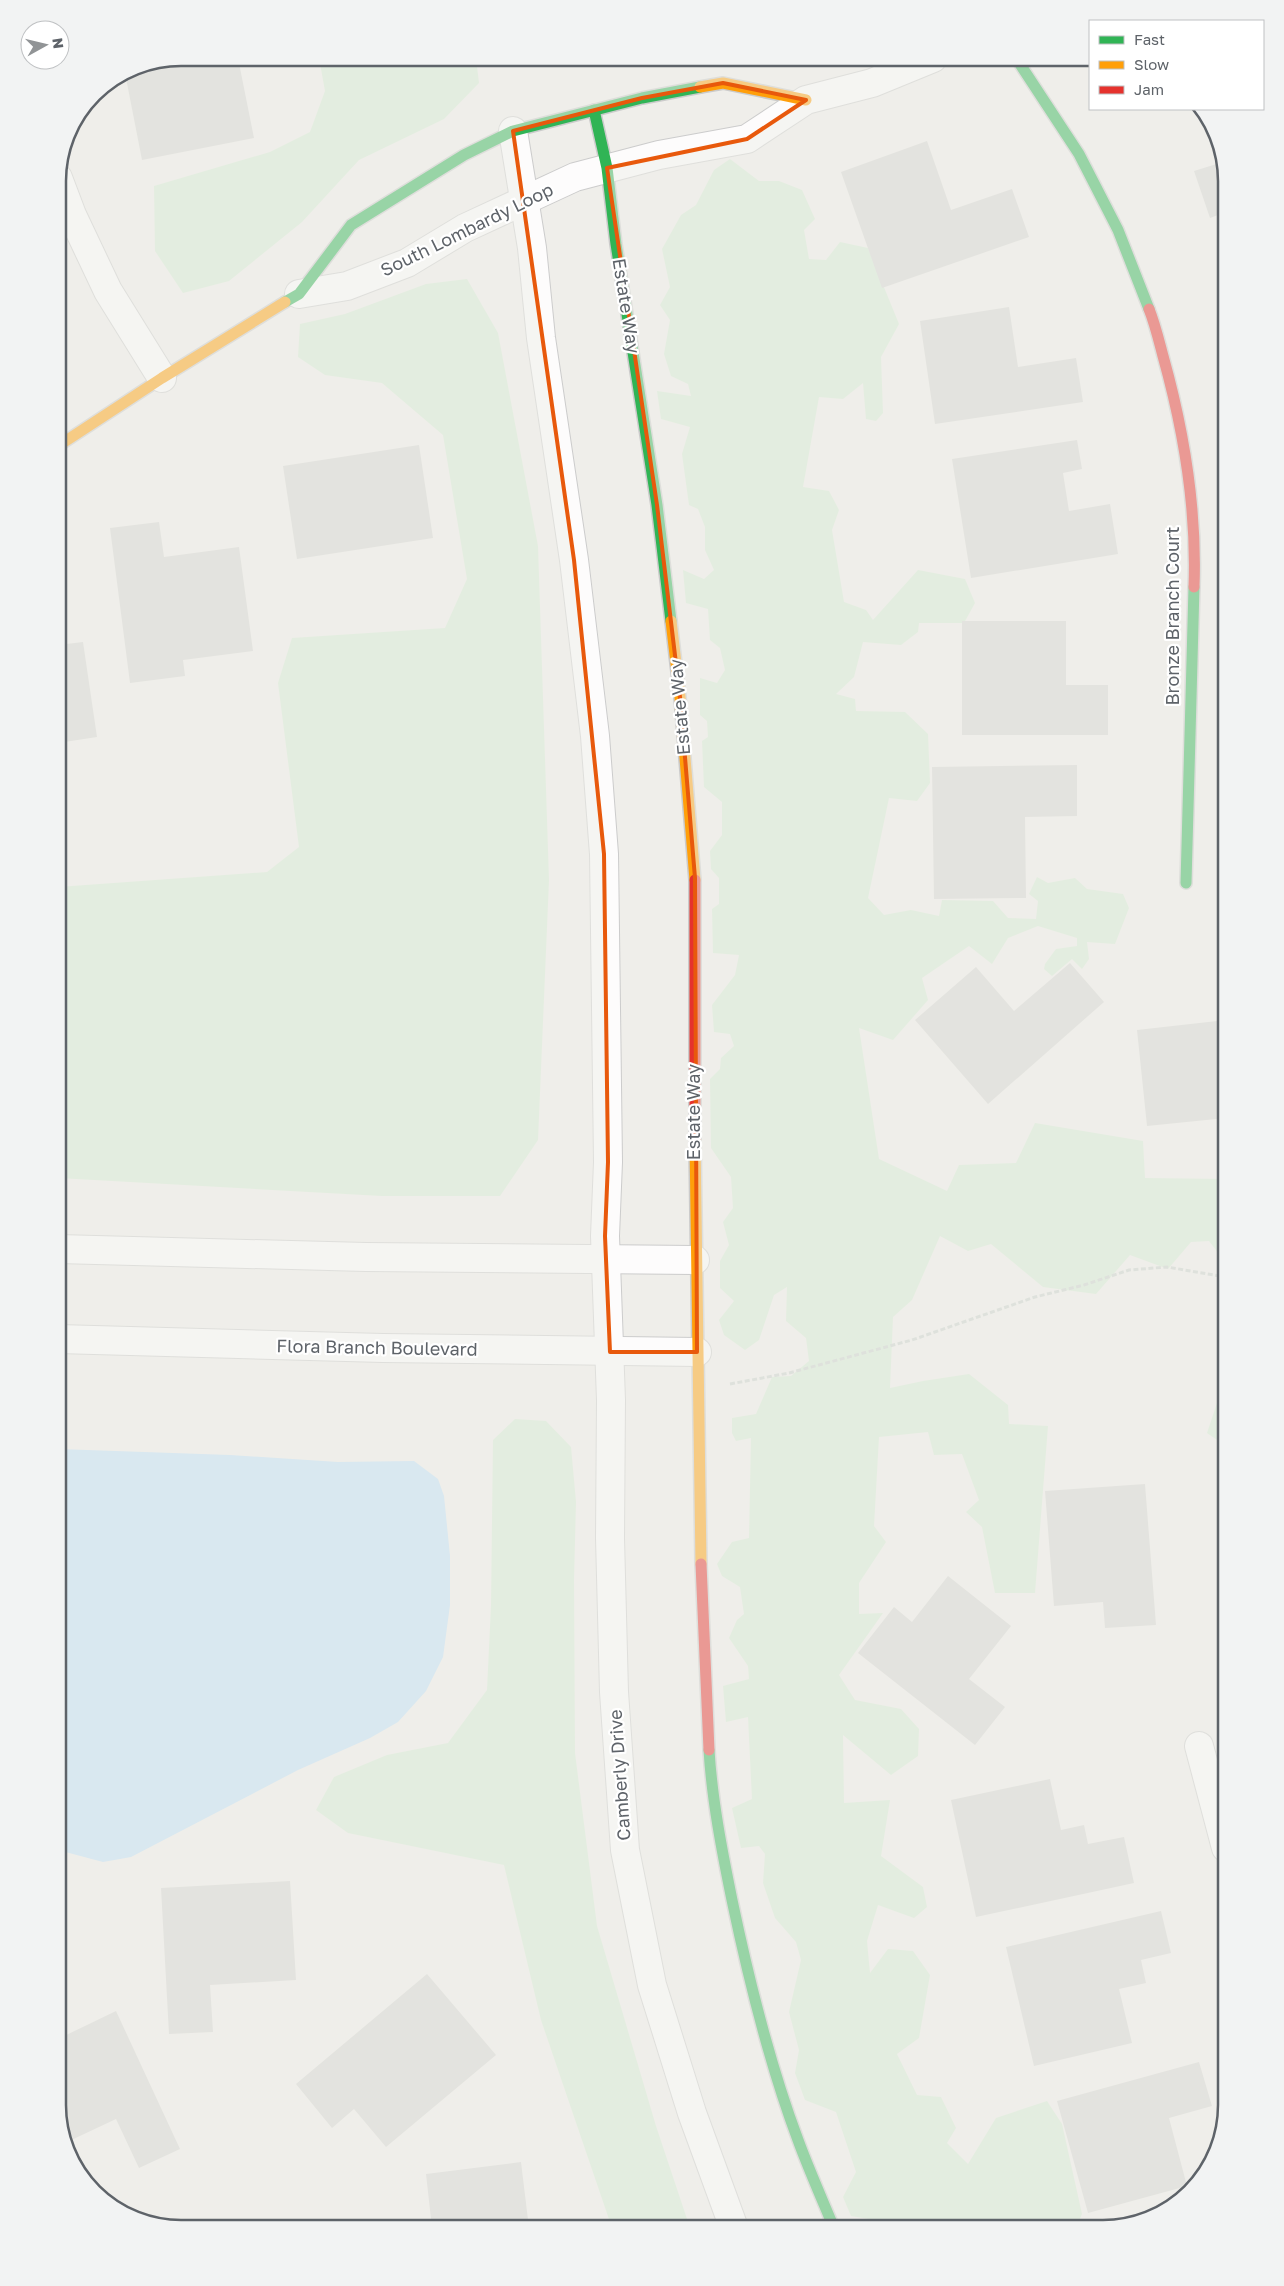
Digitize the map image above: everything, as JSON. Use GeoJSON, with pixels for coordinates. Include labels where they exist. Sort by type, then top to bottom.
{"type":"FeatureCollection","features":[{"type":"Feature","properties":{"kind":"street","name":"South Lombardy Loop"},"geometry":{"type":"LineString","coordinates":[[299,294],[347,286],[407,263],[465,228],[575,177],[658,155],[747,139],[806,100],[872,83],[913,66]]}},
{"type":"Feature","properties":{"kind":"street","name":"Bronze Branch Court"},"geometry":{"type":"LineString","coordinates":[[1021,66],[1079,154],[1118,230],[1151,314],[1175,399],[1189,480],[1195,564],[1186,883]]}},
{"type":"Feature","properties":{"kind":"street","name":"South Lombardy Loop"},"geometry":{"type":"LineString","coordinates":[[66,441],[162,378],[299,294],[351,225],[464,155],[514,131],[642,98],[723,83],[806,100]]}},
{"type":"Feature","properties":{"kind":"street","name":"Estate Way"},"geometry":{"type":"LineString","coordinates":[[594,110],[607,168],[616,244],[657,505],[680,697],[695,878],[695,1260],[697,1352]]}},
{"type":"Feature","properties":{"kind":"street"},"geometry":{"type":"LineString","coordinates":[[514,131],[523,200],[532,248],[541,338],[574,560],[595,736],[604,854],[608,1162],[604,1236],[606,1258]]}},
{"type":"Feature","properties":{"kind":"street"},"geometry":{"type":"LineString","coordinates":[[66,199],[108,291],[162,378]]}},
{"type":"Feature","properties":{"kind":"street"},"geometry":{"type":"LineString","coordinates":[[66,1249],[356,1257],[695,1260]]}},
{"type":"Feature","properties":{"kind":"street","name":"Camberly Drive"},"geometry":{"type":"LineString","coordinates":[[606,1258],[611,1400],[610,1538],[614,1692],[625,1850],[652,1985],[692,2113],[731,2220]]}},
{"type":"Feature","properties":{"kind":"street","name":"Flora Branch Boulevard"},"geometry":{"type":"LineString","coordinates":[[66,1339],[610,1352],[697,1352]]}},
{"type":"Feature","properties":{"kind":"street"},"geometry":{"type":"LineString","coordinates":[[697,1352],[706,1697],[712,1780],[726,1871],[742,1948],[770,2055],[798,2140],[831,2220]]}},
{"type":"Feature","properties":{"kind":"street"},"geometry":{"type":"LineString","coordinates":[[1198,1746],[1218,1819]]}},
{"type":"Feature","properties":{"kind":"path"},"geometry":{"type":"LineString","coordinates":[[697,1384],[743,1383],[850,1357],[912,1340],[1035,1297],[1084,1285],[1128,1270],[1167,1268],[1218,1276]]}},
{"type":"Feature","properties":{"kind":"highlighted area"},"geometry":{"type":"Polygon","coordinates":[[[723,83],[806,100],[747,139],[607,168],[657,505],[680,697],[695,878],[697,1352],[610,1352],[605,1236],[608,1162],[604,854],[574,560],[513,131],[642,98],[723,83]]]}},
{"type":"Feature","properties":{"kind":"green space"},"geometry":{"type":"Polygon","coordinates":[[[320,66],[477,66],[479,83],[444,119],[359,160],[302,222],[229,281],[183,293],[155,251],[154,186],[270,152],[310,132],[325,91],[320,66]]]}},
{"type":"Feature","properties":{"kind":"green space"},"geometry":{"type":"Polygon","coordinates":[[[730,159],[759,181],[779,181],[802,190],[815,219],[804,230],[809,259],[826,260],[840,242],[868,248],[899,324],[881,357],[883,413],[876,421],[866,419],[863,383],[843,399],[819,397],[803,487],[829,491],[839,510],[832,530],[844,602],[866,610],[873,620],[918,570],[965,579],[975,603],[964,623],[919,623],[918,632],[901,645],[863,642],[854,677],[836,694],[855,699],[856,711],[905,712],[928,734],[930,783],[917,801],[889,798],[868,898],[884,915],[911,910],[939,916],[942,900],[993,901],[1008,918],[1036,919],[1038,901],[1029,894],[1037,877],[1048,883],[1075,878],[1087,889],[1123,894],[1129,908],[1115,944],[1087,942],[1089,959],[1082,969],[1072,959],[1052,976],[1044,969],[1045,964],[1056,949],[1077,946],[1077,938],[1038,926],[1008,938],[992,964],[969,946],[922,978],[928,1000],[893,1040],[859,1028],[879,1159],[947,1191],[959,1165],[1016,1163],[1035,1123],[1143,1141],[1145,1178],[1218,1179],[1218,1253],[1209,1241],[1191,1242],[1168,1269],[1130,1255],[1096,1294],[1043,1287],[991,1244],[968,1251],[940,1236],[912,1300],[893,1317],[890,1388],[969,1374],[1008,1405],[1009,1424],[1048,1426],[1035,1593],[995,1593],[982,1527],[966,1512],[979,1500],[962,1454],[934,1455],[928,1432],[879,1437],[874,1526],[886,1542],[859,1583],[859,1614],[883,1613],[839,1675],[855,1700],[901,1709],[919,1729],[918,1756],[891,1775],[843,1735],[844,1803],[890,1800],[881,1856],[923,1887],[927,1907],[914,1918],[878,1905],[867,1941],[870,1973],[888,1949],[913,1951],[930,1975],[919,2038],[897,2054],[917,2095],[941,2097],[956,2128],[947,2143],[968,2164],[996,2118],[1047,2101],[1062,2124],[1082,2214],[1079,2220],[869,2220],[851,2216],[843,2197],[856,2172],[836,2112],[805,2100],[795,2073],[799,2050],[789,2012],[801,1960],[796,1942],[775,1918],[763,1883],[765,1854],[759,1846],[741,1848],[732,1808],[752,1799],[748,1717],[726,1722],[723,1686],[749,1679],[748,1666],[729,1638],[737,1620],[744,1614],[740,1587],[722,1576],[717,1564],[732,1542],[749,1538],[751,1438],[736,1441],[732,1433],[732,1418],[756,1414],[772,1377],[791,1376],[809,1361],[806,1338],[786,1321],[787,1287],[774,1295],[759,1340],[745,1350],[724,1335],[719,1320],[734,1301],[720,1288],[720,1261],[729,1245],[723,1222],[733,1208],[731,1177],[711,1148],[710,1079],[720,1069],[721,1058],[734,1046],[730,1034],[714,1032],[712,1005],[735,975],[739,955],[713,953],[712,909],[719,904],[719,878],[711,869],[710,851],[722,835],[722,802],[704,787],[702,741],[708,737],[707,721],[700,715],[700,678],[717,683],[725,670],[720,648],[710,640],[708,609],[686,603],[683,570],[704,579],[714,570],[705,550],[705,527],[698,509],[689,505],[682,454],[690,427],[661,419],[657,391],[691,396],[688,384],[671,376],[664,354],[670,320],[660,305],[670,287],[662,249],[681,215],[696,205],[714,170],[730,159]]]}},
{"type":"Feature","properties":{"kind":"green space"},"geometry":{"type":"Polygon","coordinates":[[[467,279],[498,333],[538,546],[549,880],[538,1140],[500,1196],[382,1196],[66,1178],[66,886],[267,872],[299,847],[278,683],[292,638],[445,628],[467,579],[443,435],[382,383],[325,375],[298,357],[300,324],[345,314],[426,284],[467,279]]]}},
{"type":"Feature","properties":{"kind":"green space"},"geometry":{"type":"Polygon","coordinates":[[[1218,1400],[1218,1441],[1207,1433],[1218,1400]]]}},
{"type":"Feature","properties":{"kind":"green space"},"geometry":{"type":"Polygon","coordinates":[[[515,1419],[546,1421],[571,1447],[576,1502],[574,1580],[575,1753],[597,1926],[656,2126],[687,2220],[609,2220],[541,2020],[504,1865],[348,1833],[316,1810],[334,1777],[387,1755],[448,1743],[487,1690],[491,1606],[493,1440],[515,1419]]]}},
{"type":"Feature","properties":{"kind":"water"},"geometry":{"type":"Polygon","coordinates":[[[66,1449],[230,1455],[338,1462],[414,1461],[438,1479],[444,1496],[450,1556],[450,1605],[443,1657],[426,1691],[398,1722],[370,1738],[298,1770],[131,1857],[103,1862],[66,1852],[66,1449]]]}},
{"type":"Feature","properties":{"kind":"building"},"geometry":{"type":"Polygon","coordinates":[[[240,66],[254,138],[142,160],[126,81],[144,72],[166,67],[240,66]]]}},
{"type":"Feature","properties":{"kind":"building"},"geometry":{"type":"Polygon","coordinates":[[[927,141],[951,210],[1012,189],[1029,237],[882,288],[841,172],[927,141]]]}},
{"type":"Feature","properties":{"kind":"building"},"geometry":{"type":"Polygon","coordinates":[[[1217,164],[1218,215],[1210,218],[1194,171],[1217,164]]]}},
{"type":"Feature","properties":{"kind":"building"},"geometry":{"type":"Polygon","coordinates":[[[1009,307],[1018,367],[1076,358],[1083,402],[935,424],[920,321],[1009,307]]]}},
{"type":"Feature","properties":{"kind":"building"},"geometry":{"type":"Polygon","coordinates":[[[1077,440],[1082,469],[1063,473],[1069,511],[1110,504],[1118,554],[971,578],[952,459],[1077,440]]]}},
{"type":"Feature","properties":{"kind":"building"},"geometry":{"type":"Polygon","coordinates":[[[419,445],[433,538],[297,559],[283,466],[419,445]]]}},
{"type":"Feature","properties":{"kind":"building"},"geometry":{"type":"Polygon","coordinates":[[[159,522],[164,557],[239,547],[253,651],[183,660],[185,676],[130,683],[110,528],[159,522]]]}},
{"type":"Feature","properties":{"kind":"building"},"geometry":{"type":"Polygon","coordinates":[[[962,621],[1066,621],[1066,685],[1108,685],[1108,735],[962,735],[962,621]]]}},
{"type":"Feature","properties":{"kind":"building"},"geometry":{"type":"Polygon","coordinates":[[[83,642],[97,737],[66,742],[66,644],[83,642]]]}},
{"type":"Feature","properties":{"kind":"building"},"geometry":{"type":"Polygon","coordinates":[[[1077,765],[1077,816],[1025,817],[1026,898],[934,899],[932,767],[1077,765]]]}},
{"type":"Feature","properties":{"kind":"building"},"geometry":{"type":"Polygon","coordinates":[[[1070,963],[1104,1002],[988,1104],[915,1020],[976,967],[1014,1011],[1070,963]]]}},
{"type":"Feature","properties":{"kind":"building"},"geometry":{"type":"Polygon","coordinates":[[[1218,1021],[1218,1119],[1147,1126],[1137,1030],[1218,1021]]]}},
{"type":"Feature","properties":{"kind":"building"},"geometry":{"type":"Polygon","coordinates":[[[1145,1484],[1156,1625],[1105,1628],[1103,1602],[1054,1606],[1045,1491],[1145,1484]]]}},
{"type":"Feature","properties":{"kind":"building"},"geometry":{"type":"Polygon","coordinates":[[[948,1576],[1011,1626],[969,1679],[1005,1707],[975,1745],[858,1653],[894,1607],[912,1622],[948,1576]]]}},
{"type":"Feature","properties":{"kind":"building"},"geometry":{"type":"Polygon","coordinates":[[[1050,1779],[1061,1830],[1084,1825],[1088,1844],[1124,1837],[1134,1883],[976,1917],[951,1800],[1050,1779]]]}},
{"type":"Feature","properties":{"kind":"building"},"geometry":{"type":"Polygon","coordinates":[[[290,1881],[296,1980],[210,1985],[213,2032],[169,2034],[161,1888],[290,1881]]]}},
{"type":"Feature","properties":{"kind":"building"},"geometry":{"type":"Polygon","coordinates":[[[1161,1911],[1171,1953],[1141,1960],[1146,1983],[1119,1989],[1132,2043],[1034,2066],[1006,1947],[1161,1911]]]}},
{"type":"Feature","properties":{"kind":"building"},"geometry":{"type":"Polygon","coordinates":[[[427,1974],[496,2055],[386,2147],[354,2109],[332,2128],[296,2084],[427,1974]]]}},
{"type":"Feature","properties":{"kind":"building"},"geometry":{"type":"Polygon","coordinates":[[[116,2011],[180,2149],[139,2168],[116,2119],[71,2140],[66,2105],[66,2035],[116,2011]]]}},
{"type":"Feature","properties":{"kind":"building"},"geometry":{"type":"Polygon","coordinates":[[[1199,2062],[1212,2106],[1169,2118],[1186,2184],[1183,2187],[1088,2213],[1057,2101],[1199,2062]]]}},
{"type":"Feature","properties":{"kind":"building"},"geometry":{"type":"Polygon","coordinates":[[[521,2162],[528,2220],[431,2220],[426,2174],[521,2162]]]}},
{"type":"Feature","properties":{"kind":"traffic: fast"},"geometry":{"type":"LineString","coordinates":[[1021,66],[1079,154],[1118,230],[1149,309]]}},
{"type":"Feature","properties":{"kind":"traffic: fast"},"geometry":{"type":"LineString","coordinates":[[285,302],[299,294],[351,225],[464,155],[513,131],[642,98],[700,87]]}},
{"type":"Feature","properties":{"kind":"traffic: fast"},"geometry":{"type":"LineString","coordinates":[[594,110],[607,168],[616,244],[657,505],[671,621]]}},
{"type":"Feature","properties":{"kind":"traffic: fast"},"geometry":{"type":"LineString","coordinates":[[1186,883],[1194,587]]}},
{"type":"Feature","properties":{"kind":"traffic: fast"},"geometry":{"type":"LineString","coordinates":[[709,1750],[715,1807],[725,1863],[745,1961],[760,2022],[788,2111],[831,2220]]}},
{"type":"Feature","properties":{"kind":"traffic: slow"},"geometry":{"type":"LineString","coordinates":[[700,87],[723,83],[806,100]]}},
{"type":"Feature","properties":{"kind":"traffic: slow"},"geometry":{"type":"LineString","coordinates":[[66,441],[162,378],[285,302]]}},
{"type":"Feature","properties":{"kind":"traffic: slow"},"geometry":{"type":"LineString","coordinates":[[671,621],[680,697],[695,880]]}},
{"type":"Feature","properties":{"kind":"traffic: slow"},"geometry":{"type":"LineString","coordinates":[[695,1141],[701,1564]]}},
{"type":"Feature","properties":{"kind":"traffic: jam"},"geometry":{"type":"LineString","coordinates":[[1149,309],[1157,332],[1170,384],[1188,470],[1193,529],[1194,587]]}},
{"type":"Feature","properties":{"kind":"traffic: jam"},"geometry":{"type":"LineString","coordinates":[[695,880],[695,1141]]}},
{"type":"Feature","properties":{"kind":"traffic: jam"},"geometry":{"type":"LineString","coordinates":[[701,1564],[709,1750]]}}]}
